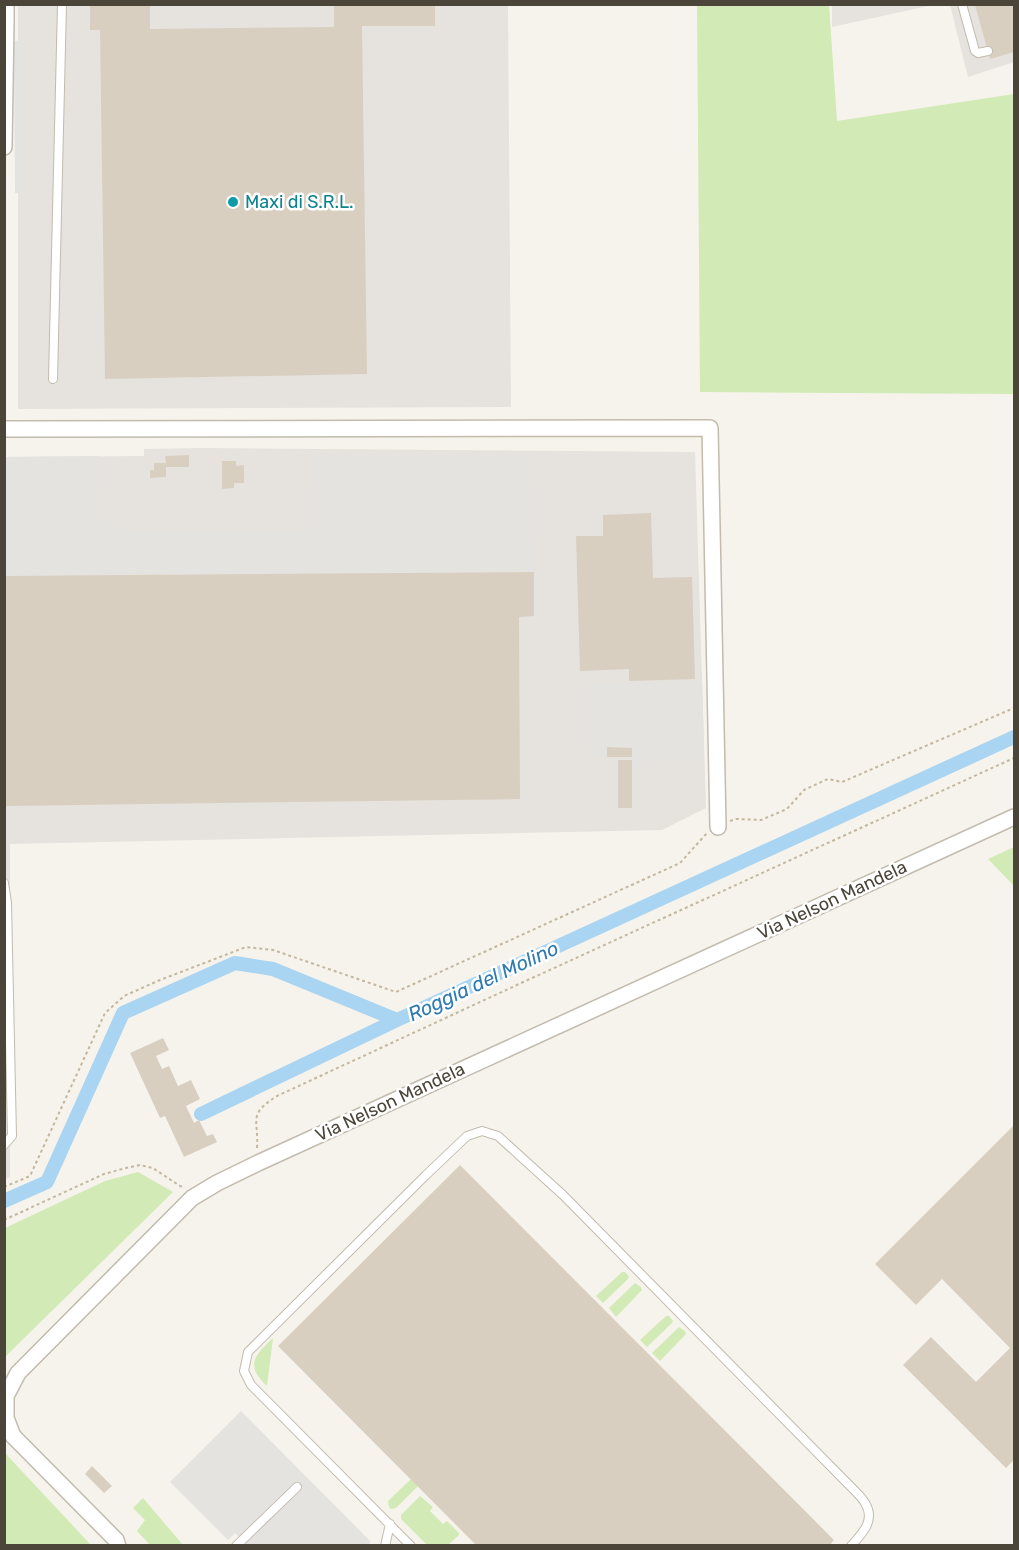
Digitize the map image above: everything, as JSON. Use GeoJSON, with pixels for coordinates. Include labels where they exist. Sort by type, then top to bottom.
{"type":"FeatureCollection","features":[{"type":"Feature","properties":{"kind":"street"},"geometry":{"type":"LineString","coordinates":[[4,147],[6,4]]}},
{"type":"Feature","properties":{"kind":"street"},"geometry":{"type":"LineString","coordinates":[[4,429],[710,428],[718,827]]}},
{"type":"Feature","properties":{"kind":"street","name":"Via Nelson Mandela"},"geometry":{"type":"LineString","coordinates":[[118,1545],[116,1540],[13,1436],[6,1418],[6,1396],[18,1373],[183,1206],[202,1191],[258,1163],[1014,817]]}},
{"type":"Feature","properties":{"kind":"lane"},"geometry":{"type":"LineString","coordinates":[[53,379],[62,4]]}},
{"type":"Feature","properties":{"kind":"lane"},"geometry":{"type":"LineString","coordinates":[[962,4],[975,51],[978,53],[988,51]]}},
{"type":"Feature","properties":{"kind":"lane"},"geometry":{"type":"LineString","coordinates":[[4,883],[7,903],[12,1136],[4,1145]]}},
{"type":"Feature","properties":{"kind":"lane"},"geometry":{"type":"LineString","coordinates":[[411,1545],[251,1385],[244,1371],[248,1352],[467,1136],[482,1131],[498,1136],[563,1196],[867,1504],[869,1517],[865,1531],[850,1545]]}},
{"type":"Feature","properties":{"kind":"lane"},"geometry":{"type":"LineString","coordinates":[[237,1545],[297,1487]]}},
{"type":"Feature","properties":{"kind":"lane"},"geometry":{"type":"LineString","coordinates":[[385,1545],[390,1524]]}},
{"type":"Feature","properties":{"kind":"path"},"geometry":{"type":"LineString","coordinates":[[4,1187],[30,1176],[105,1013],[124,996],[246,947],[273,950],[396,992],[680,863],[708,831],[736,819],[761,820],[787,809],[804,790],[828,779],[842,782],[1014,708]]}},
{"type":"Feature","properties":{"kind":"path"},"geometry":{"type":"LineString","coordinates":[[258,1163],[255,1126],[257,1113],[277,1096],[1014,758]]}},
{"type":"Feature","properties":{"kind":"path"},"geometry":{"type":"LineString","coordinates":[[4,1220],[104,1174],[140,1165],[153,1168],[180,1186],[202,1191]]}},
{"type":"Feature","properties":{"kind":"shaded area"},"geometry":{"type":"Polygon","coordinates":[[[832,4],[933,5],[832,27],[832,4]]]}},
{"type":"Feature","properties":{"kind":"shaded area"},"geometry":{"type":"Polygon","coordinates":[[[18,5],[508,5],[511,407],[18,409],[18,5]]]}},
{"type":"Feature","properties":{"kind":"shaded area"},"geometry":{"type":"Polygon","coordinates":[[[950,5],[1014,5],[1014,62],[968,77],[950,5]]]}},
{"type":"Feature","properties":{"kind":"shaded area"},"geometry":{"type":"Polygon","coordinates":[[[24,40],[24,193],[15,193],[14,41],[24,40]]]}},
{"type":"Feature","properties":{"kind":"shaded area"},"geometry":{"type":"Polygon","coordinates":[[[144,449],[695,452],[706,808],[662,830],[10,844],[10,1177],[5,1180],[4,457],[144,456],[144,449]]]}},
{"type":"Feature","properties":{"kind":"shaded area"},"geometry":{"type":"Polygon","coordinates":[[[314,454],[529,454],[534,572],[5,576],[5,457],[99,456],[98,520],[132,532],[315,532],[314,454]]]}},
{"type":"Feature","properties":{"kind":"shaded area"},"geometry":{"type":"Polygon","coordinates":[[[702,681],[704,749],[694,761],[632,762],[632,748],[607,747],[607,757],[596,757],[589,752],[588,684],[702,681]]]}},
{"type":"Feature","properties":{"kind":"shaded area"},"geometry":{"type":"Polygon","coordinates":[[[241,1411],[371,1542],[367,1546],[247,1545],[235,1533],[228,1540],[170,1482],[241,1411]]]}},
{"type":"Feature","properties":{"kind":"green space"},"geometry":{"type":"Polygon","coordinates":[[[697,5],[829,5],[837,121],[1014,94],[1014,394],[700,392],[697,5]]]}},
{"type":"Feature","properties":{"kind":"green space"},"geometry":{"type":"Polygon","coordinates":[[[1014,847],[1014,886],[988,859],[1014,847]]]}},
{"type":"Feature","properties":{"kind":"green space"},"geometry":{"type":"Polygon","coordinates":[[[138,1172],[173,1192],[5,1357],[5,1228],[105,1181],[138,1172]]]}},
{"type":"Feature","properties":{"kind":"green space"},"geometry":{"type":"Polygon","coordinates":[[[622,1272],[629,1276],[628,1279],[603,1303],[596,1296],[622,1272]]]}},
{"type":"Feature","properties":{"kind":"green space"},"geometry":{"type":"Polygon","coordinates":[[[635,1283],[642,1290],[616,1317],[609,1308],[635,1283]]]}},
{"type":"Feature","properties":{"kind":"green space"},"geometry":{"type":"Polygon","coordinates":[[[666,1316],[669,1316],[672,1323],[647,1347],[640,1340],[666,1316]]]}},
{"type":"Feature","properties":{"kind":"green space"},"geometry":{"type":"Polygon","coordinates":[[[679,1327],[686,1334],[660,1361],[652,1353],[679,1327]]]}},
{"type":"Feature","properties":{"kind":"green space"},"geometry":{"type":"Polygon","coordinates":[[[273,1338],[267,1386],[260,1379],[254,1366],[261,1350],[273,1338]]]}},
{"type":"Feature","properties":{"kind":"green space"},"geometry":{"type":"Polygon","coordinates":[[[5,1453],[91,1545],[5,1545],[5,1453]]]}},
{"type":"Feature","properties":{"kind":"green space"},"geometry":{"type":"Polygon","coordinates":[[[411,1479],[418,1486],[396,1508],[391,1509],[388,1501],[411,1479]]]}},
{"type":"Feature","properties":{"kind":"green space"},"geometry":{"type":"Polygon","coordinates":[[[420,1496],[433,1507],[430,1511],[443,1524],[447,1521],[459,1533],[448,1545],[427,1545],[401,1519],[401,1515],[420,1496]]]}},
{"type":"Feature","properties":{"kind":"green space"},"geometry":{"type":"Polygon","coordinates":[[[143,1498],[183,1545],[150,1545],[137,1531],[145,1520],[133,1508],[143,1498]]]}},
{"type":"Feature","properties":{"kind":"building","name":"Maxi di S.R.L."},"geometry":{"type":"Polygon","coordinates":[[[90,4],[150,4],[150,29],[334,27],[334,4],[435,4],[435,26],[362,26],[367,374],[105,379],[100,30],[90,30],[90,4]]]}},
{"type":"Feature","properties":{"kind":"building"},"geometry":{"type":"Polygon","coordinates":[[[975,5],[1014,5],[1014,52],[990,59],[975,5]]]}},
{"type":"Feature","properties":{"kind":"building"},"geometry":{"type":"Polygon","coordinates":[[[189,455],[189,467],[166,467],[166,477],[150,478],[150,470],[154,470],[154,463],[166,463],[165,456],[189,455]]]}},
{"type":"Feature","properties":{"kind":"building"},"geometry":{"type":"Polygon","coordinates":[[[222,461],[236,461],[236,466],[244,465],[244,483],[234,483],[234,488],[222,489],[222,461]]]}},
{"type":"Feature","properties":{"kind":"building"},"geometry":{"type":"Polygon","coordinates":[[[651,513],[653,578],[692,577],[695,679],[629,681],[629,669],[580,671],[576,536],[603,536],[603,515],[651,513]]]}},
{"type":"Feature","properties":{"kind":"building"},"geometry":{"type":"Polygon","coordinates":[[[534,572],[534,616],[519,617],[520,799],[4,806],[4,576],[534,572]]]}},
{"type":"Feature","properties":{"kind":"building"},"geometry":{"type":"Polygon","coordinates":[[[607,747],[632,748],[632,757],[607,757],[607,747]]]}},
{"type":"Feature","properties":{"kind":"building"},"geometry":{"type":"Polygon","coordinates":[[[618,760],[632,760],[632,808],[618,808],[618,760]]]}},
{"type":"Feature","properties":{"kind":"building"},"geometry":{"type":"Polygon","coordinates":[[[163,1038],[169,1050],[156,1056],[162,1069],[169,1066],[178,1086],[191,1080],[200,1099],[186,1106],[194,1123],[199,1120],[207,1136],[213,1134],[217,1142],[184,1157],[165,1116],[160,1118],[130,1053],[163,1038]]]}},
{"type":"Feature","properties":{"kind":"building"},"geometry":{"type":"Polygon","coordinates":[[[1014,1125],[1014,1460],[1006,1468],[903,1365],[931,1337],[976,1382],[1010,1348],[942,1279],[916,1305],[875,1264],[1014,1125]]]}},
{"type":"Feature","properties":{"kind":"building"},"geometry":{"type":"Polygon","coordinates":[[[460,1165],[834,1540],[829,1546],[477,1546],[278,1346],[460,1165]]]}},
{"type":"Feature","properties":{"kind":"building"},"geometry":{"type":"Polygon","coordinates":[[[92,1466],[112,1486],[104,1493],[85,1474],[92,1466]]]}},
{"type":"Feature","properties":{"kind":"waterway","name":"Roggia del Molino"},"geometry":{"type":"LineString","coordinates":[[4,1201],[47,1182],[123,1013],[235,963],[273,969],[397,1020],[1014,737]]}},
{"type":"Feature","properties":{"kind":"waterway"},"geometry":{"type":"LineString","coordinates":[[201,1114],[397,1020]]}},
{"type":"Feature","properties":{"kind":"place","name":"Maxi di S.R.L."},"geometry":{"type":"Point","coordinates":[233,202]}}]}
